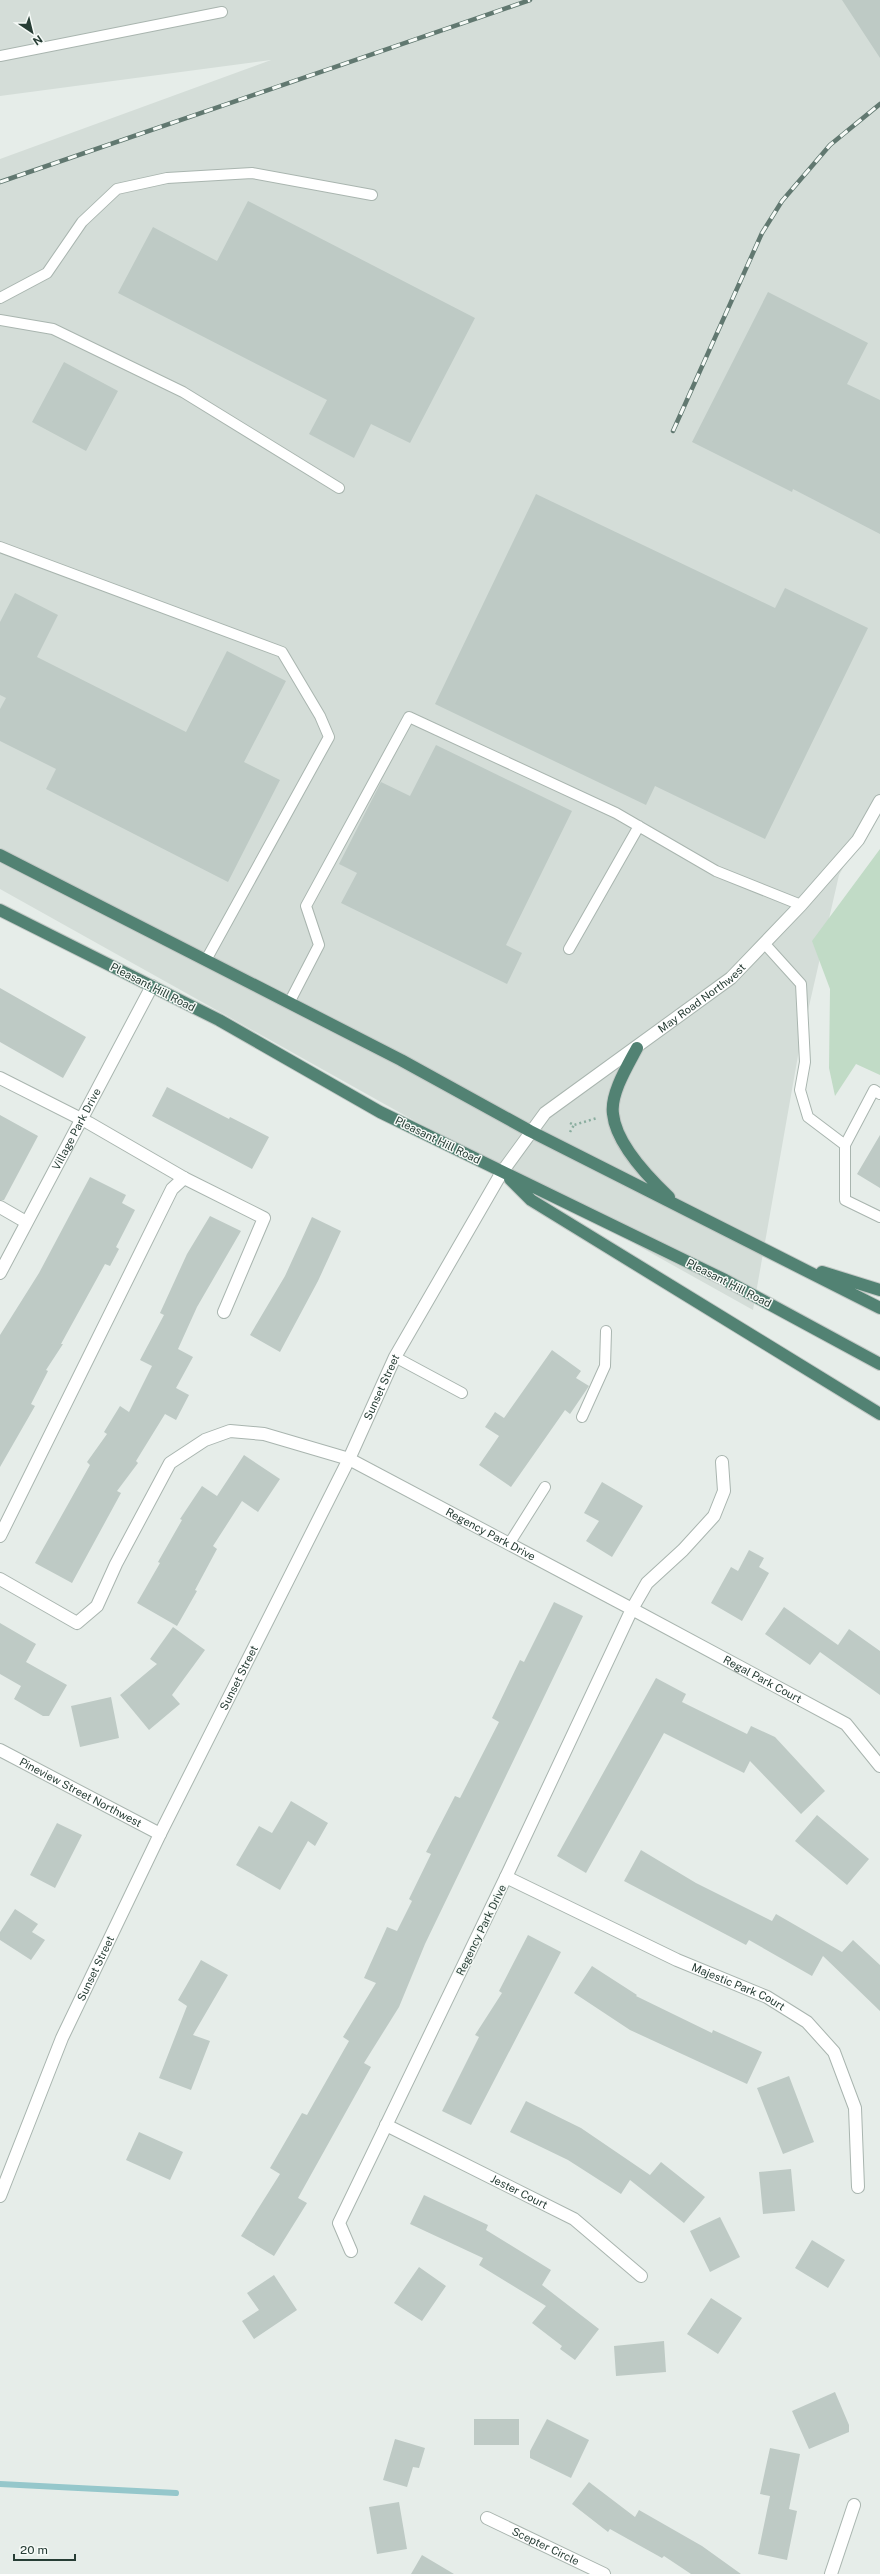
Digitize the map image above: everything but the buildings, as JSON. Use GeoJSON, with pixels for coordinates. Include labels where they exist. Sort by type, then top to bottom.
{"type":"FeatureCollection","features":[{"type":"Feature","properties":{"kind":"highway"},"geometry":{"type":"LineString","coordinates":[[0,855],[401,1060],[532,1132],[880,1308]]}},
{"type":"Feature","properties":{"kind":"highway","name":"Pleasant Hill Road"},"geometry":{"type":"LineString","coordinates":[[0,910],[219,1020],[380,1112],[724,1280],[880,1364]]}},
{"type":"Feature","properties":{"kind":"highway"},"geometry":{"type":"LineString","coordinates":[[637,1048],[619,1083],[612,1114],[622,1141],[648,1176],[678,1206]]}},
{"type":"Feature","properties":{"kind":"highway"},"geometry":{"type":"LineString","coordinates":[[502,1172],[531,1200],[880,1414]]}},
{"type":"Feature","properties":{"kind":"highway"},"geometry":{"type":"LineString","coordinates":[[792,1263],[880,1290]]}},
{"type":"Feature","properties":{"kind":"street","name":"May Road Northwest"},"geometry":{"type":"LineString","coordinates":[[502,1172],[545,1113],[637,1048],[731,978],[801,905],[858,840],[880,801]]}},
{"type":"Feature","properties":{"kind":"street","name":"Village Park Drive"},"geometry":{"type":"LineString","coordinates":[[0,1272],[152,986]]}},
{"type":"Feature","properties":{"kind":"street"},"geometry":{"type":"LineString","coordinates":[[0,1078],[82,1119],[184,1178],[264,1218],[224,1312]]}},
{"type":"Feature","properties":{"kind":"street","name":"Sunset Street"},"geometry":{"type":"LineString","coordinates":[[0,2196],[62,2038],[160,1834],[349,1459],[394,1357],[502,1172]]}},
{"type":"Feature","properties":{"kind":"street"},"geometry":{"type":"LineString","coordinates":[[0,1536],[172,1189],[184,1178]]}},
{"type":"Feature","properties":{"kind":"street"},"geometry":{"type":"LineString","coordinates":[[0,1207],[26,1222]]}},
{"type":"Feature","properties":{"kind":"street","name":"Regency Park Drive"},"geometry":{"type":"LineString","coordinates":[[0,1579],[77,1623],[97,1606],[116,1564],[170,1463],[205,1440],[230,1431],[264,1434],[349,1459],[632,1609]]}},
{"type":"Feature","properties":{"kind":"street","name":"Regency Park Drive"},"geometry":{"type":"LineString","coordinates":[[351,2251],[339,2223],[506,1877],[632,1609],[647,1582],[683,1550],[714,1516],[724,1491],[722,1462]]}},
{"type":"Feature","properties":{"kind":"street","name":"Regal Park Court"},"geometry":{"type":"LineString","coordinates":[[632,1609],[846,1724],[880,1766]]}},
{"type":"Feature","properties":{"kind":"street","name":"Pineview Street Northwest"},"geometry":{"type":"LineString","coordinates":[[0,1750],[160,1834]]}},
{"type":"Feature","properties":{"kind":"street","name":"Majestic Park Court"},"geometry":{"type":"LineString","coordinates":[[506,1877],[676,1960],[767,1997],[807,2022],[834,2052],[856,2108],[858,2187]]}},
{"type":"Feature","properties":{"kind":"street","name":"Jester Court"},"geometry":{"type":"LineString","coordinates":[[386,2125],[574,2219],[641,2276]]}},
{"type":"Feature","properties":{"kind":"street"},"geometry":{"type":"LineString","coordinates":[[831,2574],[854,2505]]}},
{"type":"Feature","properties":{"kind":"street","name":"Scepter Circle"},"geometry":{"type":"LineString","coordinates":[[487,2518],[604,2574]]}},
{"type":"Feature","properties":{"kind":"lane"},"geometry":{"type":"LineString","coordinates":[[0,56],[222,12]]}},
{"type":"Feature","properties":{"kind":"lane"},"geometry":{"type":"LineString","coordinates":[[0,298],[47,273],[82,222],[117,190],[167,178],[252,174],[372,195]]}},
{"type":"Feature","properties":{"kind":"lane"},"geometry":{"type":"LineString","coordinates":[[0,320],[53,329],[183,392],[339,488]]}},
{"type":"Feature","properties":{"kind":"lane"},"geometry":{"type":"LineString","coordinates":[[0,547],[282,652],[320,716],[329,737],[206,960]]}},
{"type":"Feature","properties":{"kind":"lane"},"geometry":{"type":"LineString","coordinates":[[289,1003],[319,945],[306,906],[409,717],[616,812],[716,871],[801,905]]}},
{"type":"Feature","properties":{"kind":"lane"},"geometry":{"type":"LineString","coordinates":[[569,949],[639,826]]}},
{"type":"Feature","properties":{"kind":"lane"},"geometry":{"type":"LineString","coordinates":[[764,943],[800,984],[805,1062],[800,1090],[808,1117],[845,1145]]}},
{"type":"Feature","properties":{"kind":"lane"},"geometry":{"type":"LineString","coordinates":[[880,1094],[874,1090],[845,1145],[846,1200],[880,1218]]}},
{"type":"Feature","properties":{"kind":"lane"},"geometry":{"type":"LineString","coordinates":[[582,1417],[605,1366],[606,1331]]}},
{"type":"Feature","properties":{"kind":"lane"},"geometry":{"type":"LineString","coordinates":[[394,1357],[462,1393]]}},
{"type":"Feature","properties":{"kind":"lane"},"geometry":{"type":"LineString","coordinates":[[509,1544],[545,1487]]}},
{"type":"Feature","properties":{"kind":"path"},"geometry":{"type":"LineString","coordinates":[[570,1132],[574,1125],[600,1117]]}},
{"type":"Feature","properties":{"kind":"path"},"geometry":{"type":"LineString","coordinates":[[570,1123],[574,1125]]}},
{"type":"Feature","properties":{"kind":"shaded area"},"geometry":{"type":"Polygon","coordinates":[[[0,0],[880,0],[880,803],[839,875],[799,1050],[753,1310],[0,889],[0,159],[271,60],[0,96],[0,0]]]}},
{"type":"Feature","properties":{"kind":"green space"},"geometry":{"type":"Polygon","coordinates":[[[880,849],[880,1075],[856,1064],[835,1096],[829,1068],[830,989],[812,941],[880,849]]]}},
{"type":"Feature","properties":{"kind":"waterway"},"geometry":{"type":"LineString","coordinates":[[0,2484],[176,2493]]}},
{"type":"Feature","properties":{"kind":"railway"},"geometry":{"type":"LineString","coordinates":[[0,182],[530,0]]}},
{"type":"Feature","properties":{"kind":"railway"},"geometry":{"type":"LineString","coordinates":[[673,431],[762,233],[782,201],[830,145],[880,104]]}}]}
